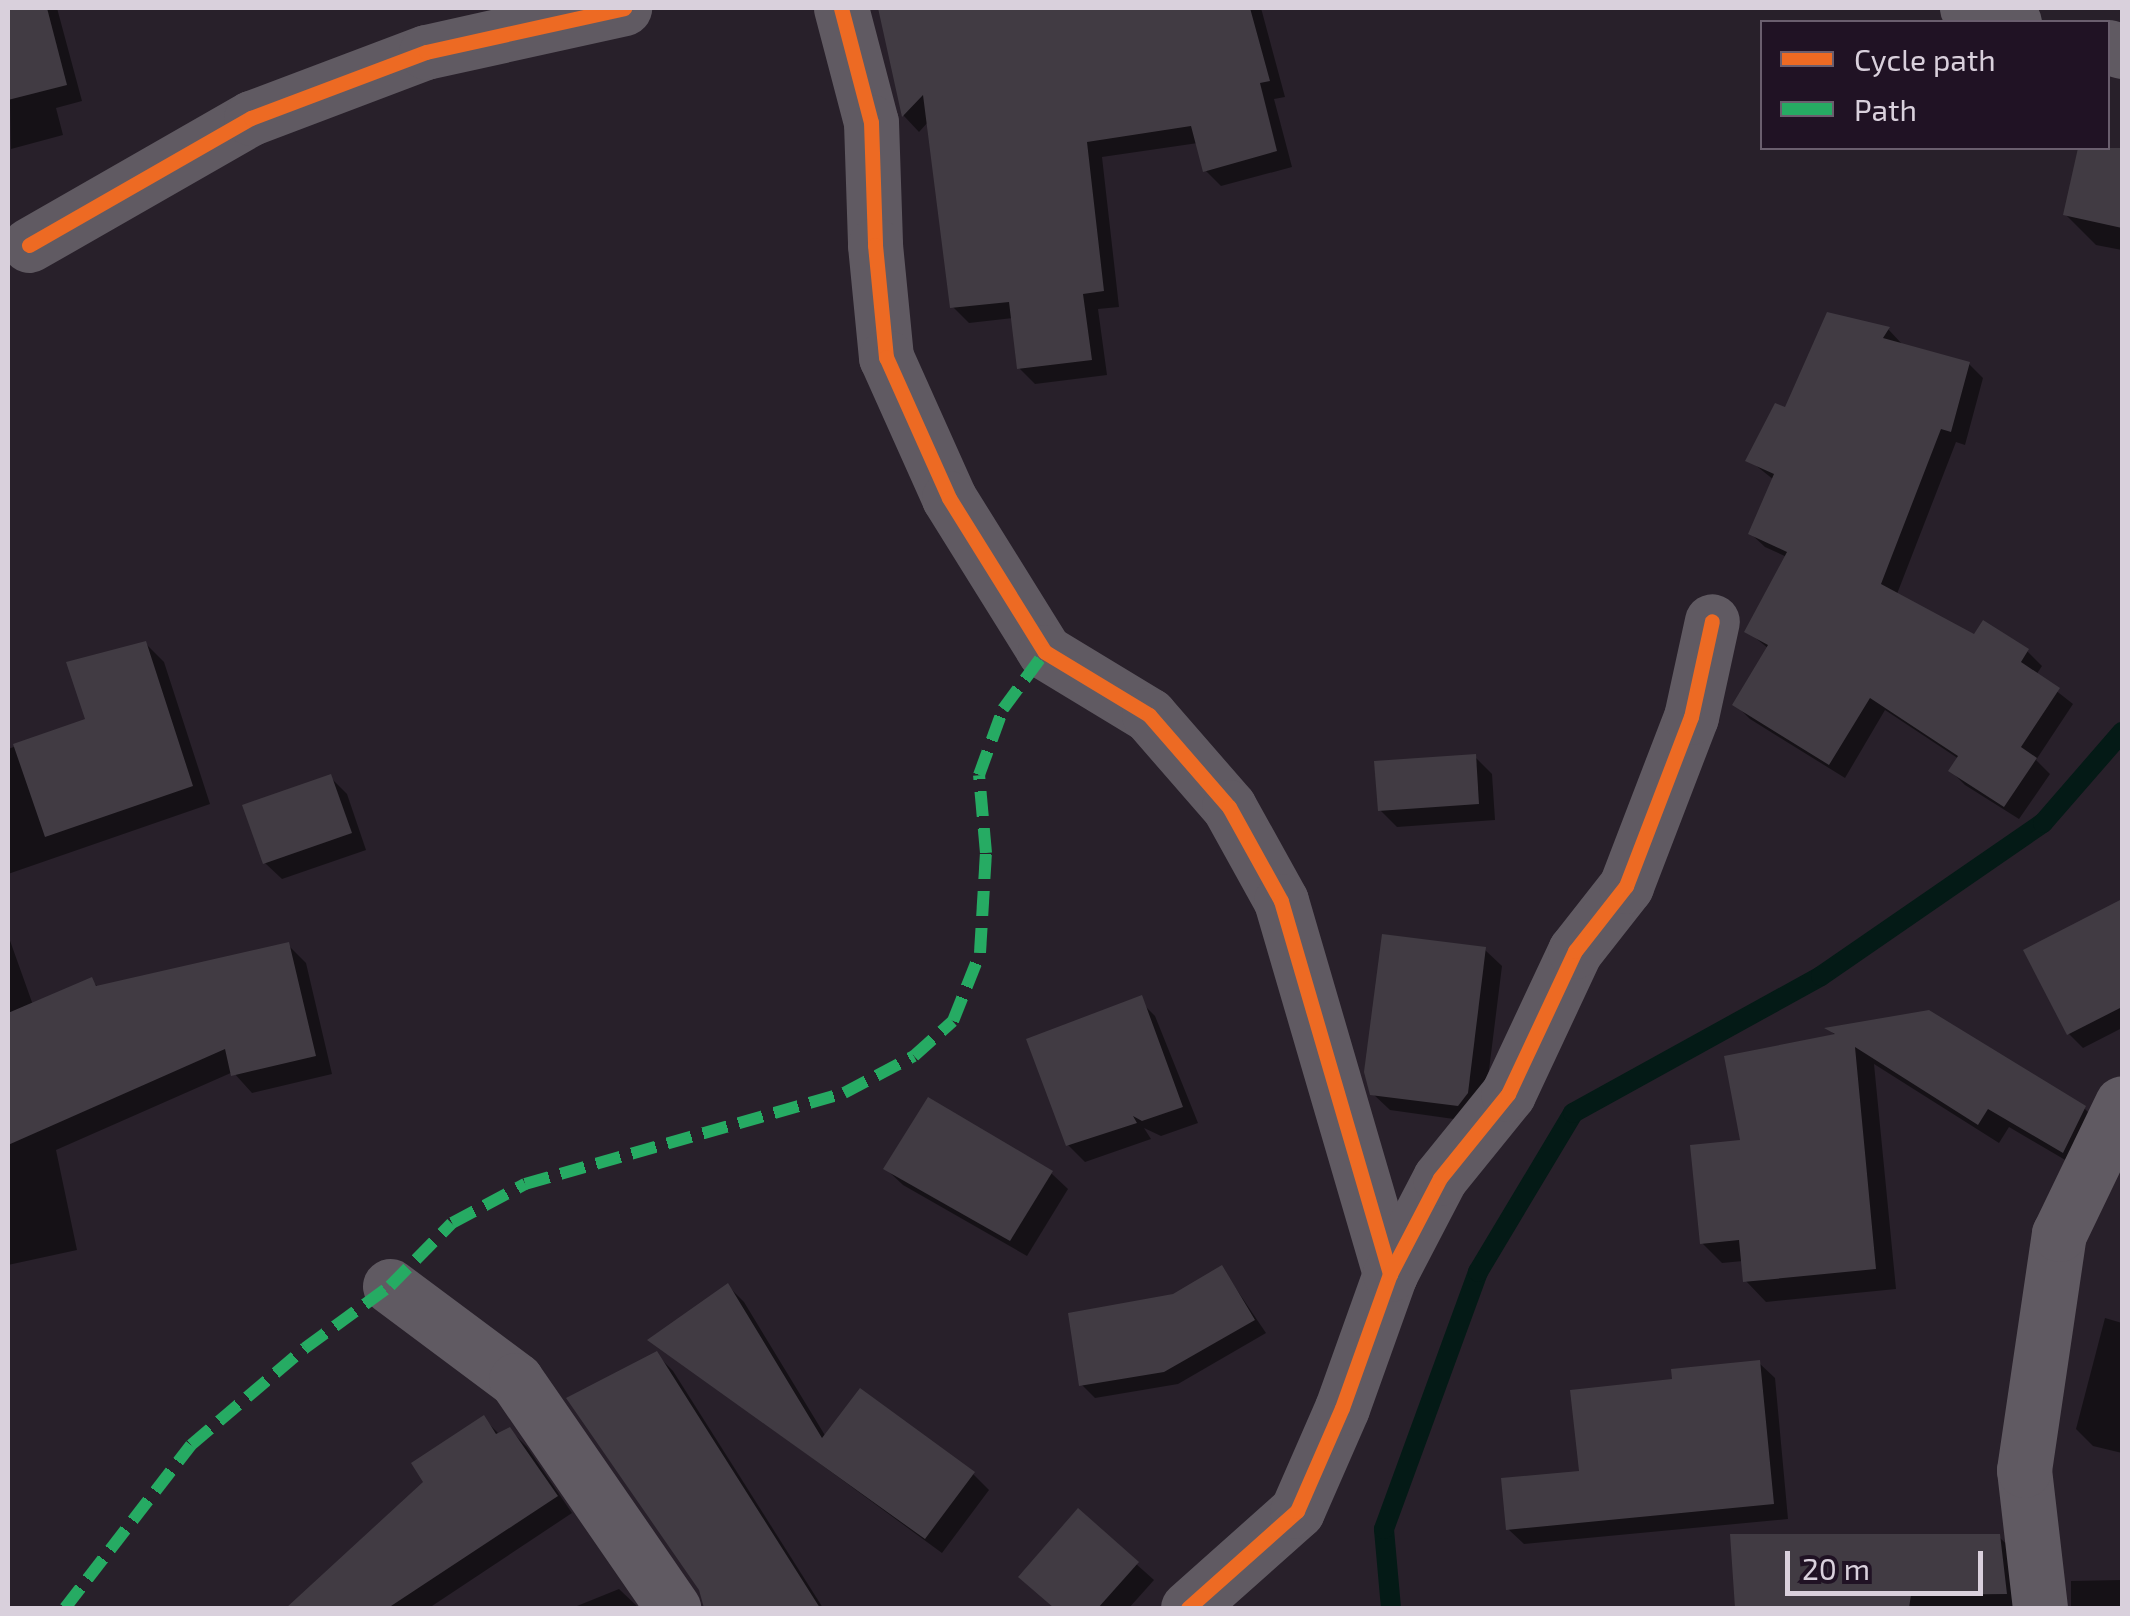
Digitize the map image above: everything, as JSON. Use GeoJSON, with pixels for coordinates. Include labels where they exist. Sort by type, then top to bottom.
{"type":"FeatureCollection","features":[{"type":"Feature","properties":{"kind":"street"},"geometry":{"type":"LineString","coordinates":[[29,245],[251,118],[426,52],[624,8]]}},
{"type":"Feature","properties":{"kind":"street"},"geometry":{"type":"LineString","coordinates":[[841,8],[871,122],[875,245],[886,357],[950,498],[1044,652],[1149,716],[1238,822],[1281,901],[1390,1274]]}},
{"type":"Feature","properties":{"kind":"street"},"geometry":{"type":"LineString","coordinates":[[1188,1608],[1297,1511],[1342,1408],[1390,1274],[1440,1178],[1508,1094],[1575,950],[1626,886],[1690,717],[1712,620]]}},
{"type":"Feature","properties":{"kind":"street"},"geometry":{"type":"LineString","coordinates":[[2040,1608],[2024,1470],[2059,1234],[2122,1103]]}},
{"type":"Feature","properties":{"kind":"street"},"geometry":{"type":"LineString","coordinates":[[390,1286],[516,1380],[673,1608]]}},
{"type":"Feature","properties":{"kind":"building"},"geometry":{"type":"Polygon","coordinates":[[[8,8],[47,8],[67,85],[8,100],[8,8]]]}},
{"type":"Feature","properties":{"kind":"building"},"geometry":{"type":"Polygon","coordinates":[[[878,8],[1250,8],[1270,81],[1260,83],[1277,151],[1203,172],[1191,126],[1087,142],[1104,291],[1083,294],[1092,360],[1017,369],[1009,302],[950,308],[923,95],[902,117],[878,8]]]}},
{"type":"Feature","properties":{"kind":"building"},"geometry":{"type":"Polygon","coordinates":[[[2122,148],[2122,228],[2063,215],[2078,150],[2122,148]]]}},
{"type":"Feature","properties":{"kind":"building"},"geometry":{"type":"Polygon","coordinates":[[[1827,312],[1890,327],[1883,338],[1970,362],[1951,432],[1941,429],[1881,584],[1974,634],[1983,620],[2029,649],[2021,662],[2060,688],[2021,747],[2037,758],[2004,807],[1948,771],[1958,756],[1870,698],[1829,765],[1732,705],[1768,645],[1744,632],[1787,552],[1748,534],[1774,474],[1745,461],[1775,403],[1785,407],[1827,312]]]}},
{"type":"Feature","properties":{"kind":"building"},"geometry":{"type":"Polygon","coordinates":[[[146,641],[193,786],[45,837],[13,744],[85,719],[66,662],[146,641]]]}},
{"type":"Feature","properties":{"kind":"building"},"geometry":{"type":"Polygon","coordinates":[[[1476,754],[1479,804],[1378,811],[1374,761],[1476,754]]]}},
{"type":"Feature","properties":{"kind":"building"},"geometry":{"type":"Polygon","coordinates":[[[331,774],[352,833],[263,864],[242,805],[331,774]]]}},
{"type":"Feature","properties":{"kind":"building"},"geometry":{"type":"Polygon","coordinates":[[[2122,899],[2122,1007],[2067,1035],[2023,950],[2122,899]]]}},
{"type":"Feature","properties":{"kind":"building"},"geometry":{"type":"Polygon","coordinates":[[[1382,934],[1486,947],[1468,1093],[1458,1106],[1370,1095],[1364,1072],[1382,934]]]}},
{"type":"Feature","properties":{"kind":"building"},"geometry":{"type":"Polygon","coordinates":[[[289,942],[316,1056],[231,1076],[225,1049],[8,1145],[8,1013],[92,977],[96,986],[289,942]]]}},
{"type":"Feature","properties":{"kind":"building"},"geometry":{"type":"Polygon","coordinates":[[[1142,995],[1183,1107],[1142,1121],[1133,1116],[1137,1123],[1066,1146],[1026,1039],[1142,995]]]}},
{"type":"Feature","properties":{"kind":"building"},"geometry":{"type":"Polygon","coordinates":[[[1929,1010],[2086,1106],[2063,1153],[1988,1109],[1978,1125],[1855,1047],[1876,1269],[1743,1282],[1739,1240],[1700,1244],[1690,1145],[1740,1140],[1724,1056],[1835,1034],[1824,1028],[1929,1010]]]}},
{"type":"Feature","properties":{"kind":"building"},"geometry":{"type":"Polygon","coordinates":[[[928,1097],[1053,1171],[1010,1241],[883,1169],[928,1097]]]}},
{"type":"Feature","properties":{"kind":"building"},"geometry":{"type":"Polygon","coordinates":[[[1222,1265],[1255,1320],[1164,1372],[1079,1386],[1068,1313],[1173,1294],[1222,1265]]]}},
{"type":"Feature","properties":{"kind":"building"},"geometry":{"type":"Polygon","coordinates":[[[728,1283],[822,1438],[860,1388],[975,1472],[925,1539],[647,1340],[728,1283]]]}},
{"type":"Feature","properties":{"kind":"building"},"geometry":{"type":"Polygon","coordinates":[[[657,1351],[820,1608],[704,1608],[699,1590],[566,1398],[657,1351]]]}},
{"type":"Feature","properties":{"kind":"building"},"geometry":{"type":"Polygon","coordinates":[[[1760,1360],[1774,1504],[1506,1530],[1501,1478],[1579,1471],[1570,1390],[1672,1379],[1671,1369],[1760,1360]]]}},
{"type":"Feature","properties":{"kind":"building"},"geometry":{"type":"Polygon","coordinates":[[[484,1415],[496,1434],[510,1427],[558,1496],[388,1608],[286,1608],[423,1482],[411,1463],[484,1415]]]}},
{"type":"Feature","properties":{"kind":"building"},"geometry":{"type":"Polygon","coordinates":[[[1078,1508],[1139,1562],[1098,1608],[1054,1608],[1018,1577],[1078,1508]]]}},
{"type":"Feature","properties":{"kind":"building"},"geometry":{"type":"Polygon","coordinates":[[[1730,1534],[2000,1534],[2007,1594],[1911,1595],[1909,1608],[1735,1608],[1730,1534]]]}},
{"type":"Feature","properties":{"kind":"waterway"},"geometry":{"type":"LineString","coordinates":[[1391,1608],[1384,1529],[1478,1272],[1573,1113],[1821,976],[2043,823],[2122,732]]}},
{"type":"Feature","properties":{"kind":"marked path"},"geometry":{"type":"LineString","coordinates":[[65,1608],[191,1445],[305,1348],[390,1286],[452,1223],[525,1184],[844,1093],[914,1056],[953,1021],[980,953],[986,853],[979,775],[1003,709],[1045,652]]}},
{"type":"Feature","properties":{"kind":"cycle path"},"geometry":{"type":"LineString","coordinates":[[29,245],[251,118],[426,52],[624,8]]}},
{"type":"Feature","properties":{"kind":"cycle path"},"geometry":{"type":"LineString","coordinates":[[841,8],[871,122],[875,245],[886,357],[949,498],[1045,652],[1149,715],[1229,807],[1281,901],[1390,1274]]}},
{"type":"Feature","properties":{"kind":"cycle path"},"geometry":{"type":"LineString","coordinates":[[1188,1608],[1297,1511],[1342,1408],[1390,1274],[1440,1178],[1508,1094],[1575,951],[1626,886],[1691,717],[1712,621]]}}]}
